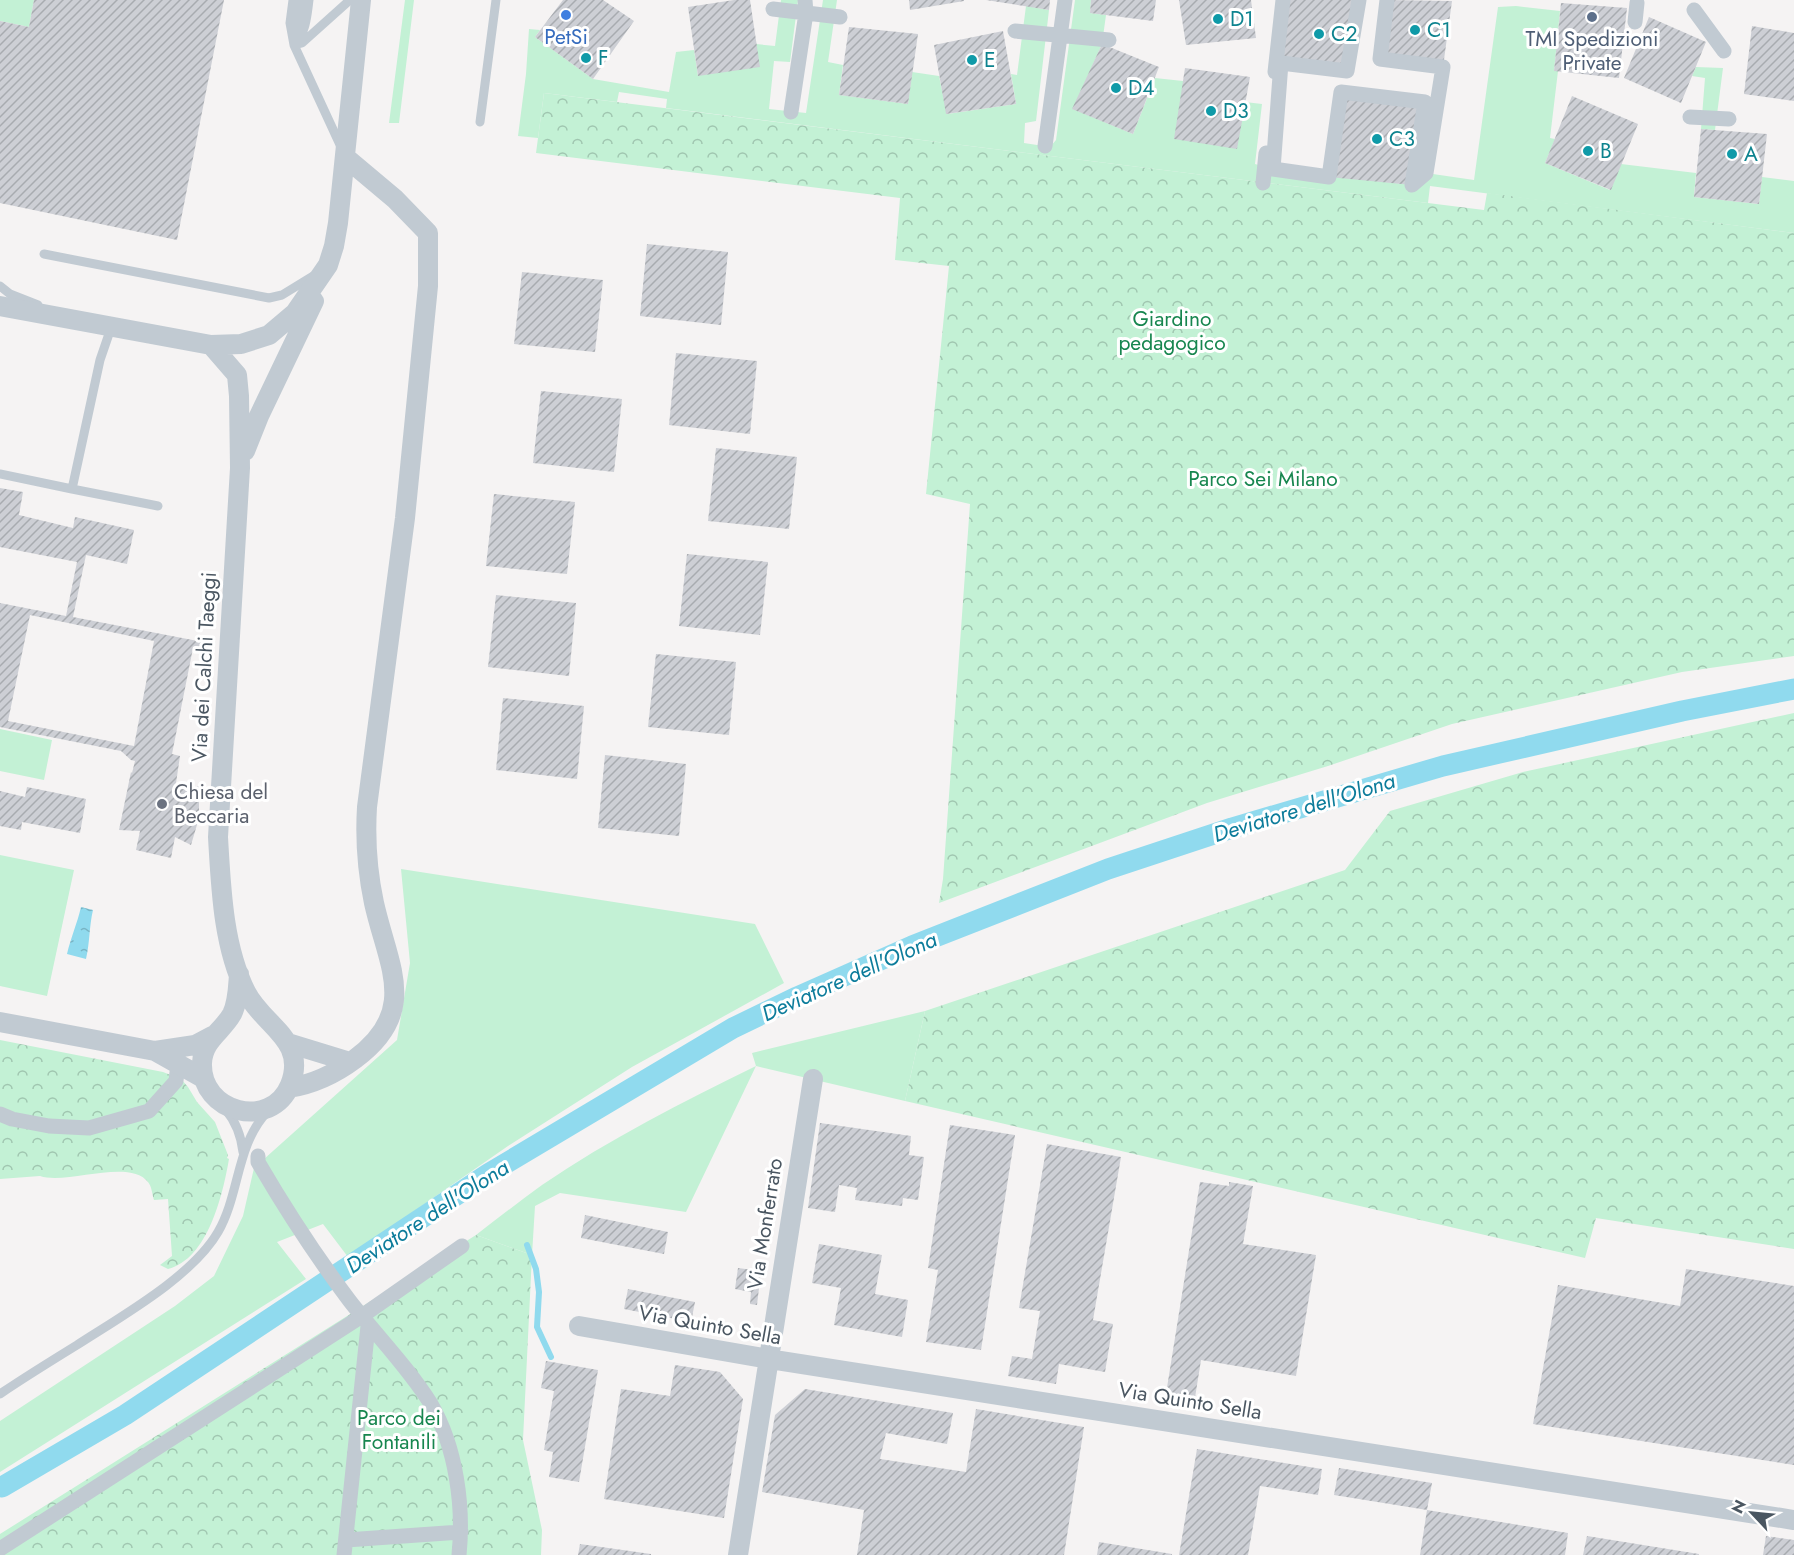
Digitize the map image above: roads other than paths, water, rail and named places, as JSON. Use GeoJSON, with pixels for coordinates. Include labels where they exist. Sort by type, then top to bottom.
{"type":"FeatureCollection","features":[{"type":"Feature","properties":{"kind":"street","name":"Via dei Calchi Taeggi"},"geometry":{"type":"LineString","coordinates":[[211,345],[241,344],[269,335],[295,313],[328,265],[338,223],[361,0]]}},
{"type":"Feature","properties":{"kind":"street"},"geometry":{"type":"LineString","coordinates":[[1045,146],[1065,0]]}},
{"type":"Feature","properties":{"kind":"street"},"geometry":{"type":"LineString","coordinates":[[1263,183],[1283,0]]}},
{"type":"Feature","properties":{"kind":"street"},"geometry":{"type":"LineString","coordinates":[[1359,0],[1347,71],[1281,63],[1274,169],[1329,177],[1341,92],[1425,102],[1412,185],[1426,173],[1443,67],[1380,59],[1387,0]]}},
{"type":"Feature","properties":{"kind":"street"},"geometry":{"type":"LineString","coordinates":[[1635,22],[1637,3]]}},
{"type":"Feature","properties":{"kind":"street"},"geometry":{"type":"LineString","coordinates":[[776,10],[817,12],[791,112]]}},
{"type":"Feature","properties":{"kind":"street"},"geometry":{"type":"LineString","coordinates":[[1694,10],[1724,51]]}},
{"type":"Feature","properties":{"kind":"street"},"geometry":{"type":"LineString","coordinates":[[1019,31],[1106,40]]}},
{"type":"Feature","properties":{"kind":"street"},"geometry":{"type":"LineString","coordinates":[[0,1022],[155,1051],[203,1078],[210,1092],[221,1103],[235,1110],[250,1112],[266,1108],[284,1094],[336,1072],[368,1049],[381,1035],[391,1015],[395,998],[395,980],[374,904],[367,866],[366,836],[405,518],[428,286],[428,233],[395,199],[345,157]]}},
{"type":"Feature","properties":{"kind":"street","name":"Via dei Calchi Taeggi"},"geometry":{"type":"LineString","coordinates":[[240,468],[251,432],[329,271],[328,265]]}},
{"type":"Feature","properties":{"kind":"street"},"geometry":{"type":"LineString","coordinates":[[0,306],[211,345]]}},
{"type":"Feature","properties":{"kind":"street","name":"Via dei Calchi Taeggi"},"geometry":{"type":"LineString","coordinates":[[211,345],[237,375],[239,396],[240,468],[218,837],[223,900],[231,948],[247,994],[284,1036],[294,1057],[294,1073],[284,1094]]}},
{"type":"Feature","properties":{"kind":"street","name":"Via dei Calchi Taeggi"},"geometry":{"type":"LineString","coordinates":[[203,1078],[202,1062],[205,1048],[232,1013],[237,996],[239,974]]}},
{"type":"Feature","properties":{"kind":"street"},"geometry":{"type":"LineString","coordinates":[[155,1051],[195,1045],[236,1021],[250,1019],[265,1022],[284,1036],[350,1062]]}},
{"type":"Feature","properties":{"kind":"street"},"geometry":{"type":"LineString","coordinates":[[0,1114],[12,1119],[49,1126],[89,1128],[149,1111],[176,1081],[177,1072]]}},
{"type":"Feature","properties":{"kind":"street","name":"Via Monferrato"},"geometry":{"type":"LineString","coordinates":[[738,1555],[813,1079]]}},
{"type":"Feature","properties":{"kind":"street"},"geometry":{"type":"LineString","coordinates":[[250,1156],[258,1162],[297,1225],[348,1299],[409,1373],[431,1405],[445,1433],[456,1476],[461,1532],[459,1555]]}},
{"type":"Feature","properties":{"kind":"street"},"geometry":{"type":"LineString","coordinates":[[0,1549],[365,1321],[462,1246]]}},
{"type":"Feature","properties":{"kind":"street"},"geometry":{"type":"LineString","coordinates":[[365,1321],[345,1548],[461,1532]]}},
{"type":"Feature","properties":{"kind":"street","name":"Via Quinto Sella"},"geometry":{"type":"LineString","coordinates":[[579,1326],[768,1359],[1794,1520]]}},
{"type":"Feature","properties":{"kind":"lane"},"geometry":{"type":"LineString","coordinates":[[287,0],[285,27],[287,38],[294,45]]}},
{"type":"Feature","properties":{"kind":"lane"},"geometry":{"type":"LineString","coordinates":[[293,0],[291,23],[294,45],[345,157]]}},
{"type":"Feature","properties":{"kind":"lane"},"geometry":{"type":"LineString","coordinates":[[294,45],[301,0]]}},
{"type":"Feature","properties":{"kind":"lane"},"geometry":{"type":"LineString","coordinates":[[294,45],[304,30],[309,0]]}},
{"type":"Feature","properties":{"kind":"lane"},"geometry":{"type":"LineString","coordinates":[[294,45],[302,43],[350,0]]}},
{"type":"Feature","properties":{"kind":"lane"},"geometry":{"type":"LineString","coordinates":[[480,122],[496,0]]}},
{"type":"Feature","properties":{"kind":"lane"},"geometry":{"type":"LineString","coordinates":[[44,254],[269,298],[296,287],[328,265]]}},
{"type":"Feature","properties":{"kind":"lane"},"geometry":{"type":"LineString","coordinates":[[0,286],[10,294],[74,320]]}},
{"type":"Feature","properties":{"kind":"lane"},"geometry":{"type":"LineString","coordinates":[[72,489],[100,360],[111,328]]}},
{"type":"Feature","properties":{"kind":"lane"},"geometry":{"type":"LineString","coordinates":[[0,474],[158,506]]}},
{"type":"Feature","properties":{"kind":"lane"},"geometry":{"type":"LineString","coordinates":[[0,1394],[160,1291],[204,1252],[219,1231],[250,1156],[250,1133],[284,1094]]}},
{"type":"Feature","properties":{"kind":"lane"},"geometry":{"type":"LineString","coordinates":[[221,1103],[233,1119],[250,1156]]}},
{"type":"Feature","properties":{"kind":"water"},"geometry":{"type":"Polygon","coordinates":[[[81,907],[93,910],[86,959],[67,954],[81,907]]]}},
{"type":"Feature","properties":{"kind":"waterway","name":"Deviatore dell'Olona"},"geometry":{"type":"LineString","coordinates":[[2,1487],[125,1415],[488,1174],[733,1028],[797,997],[912,946],[1108,869],[1232,828],[1443,766],[1682,711],[1794,689]]}},
{"type":"Feature","properties":{"kind":"waterway"},"geometry":{"type":"LineString","coordinates":[[527,1245],[536,1269],[539,1292],[537,1327],[551,1357]]}},
{"type":"Feature","properties":{"kind":"place","name":"PetSi"},"geometry":{"type":"Point","coordinates":[566,15]}},
{"type":"Feature","properties":{"kind":"place","name":"TMI Spedizioni Private"},"geometry":{"type":"Point","coordinates":[1592,17]}},
{"type":"Feature","properties":{"kind":"place","name":"D1"},"geometry":{"type":"Point","coordinates":[1218,19]}},
{"type":"Feature","properties":{"kind":"place","name":"C1"},"geometry":{"type":"Point","coordinates":[1415,30]}},
{"type":"Feature","properties":{"kind":"place","name":"C2"},"geometry":{"type":"Point","coordinates":[1319,34]}},
{"type":"Feature","properties":{"kind":"place","name":"F"},"geometry":{"type":"Point","coordinates":[586,58]}},
{"type":"Feature","properties":{"kind":"place","name":"E"},"geometry":{"type":"Point","coordinates":[972,60]}},
{"type":"Feature","properties":{"kind":"place","name":"D4"},"geometry":{"type":"Point","coordinates":[1116,88]}},
{"type":"Feature","properties":{"kind":"place","name":"D3"},"geometry":{"type":"Point","coordinates":[1211,111]}},
{"type":"Feature","properties":{"kind":"place","name":"C3"},"geometry":{"type":"Point","coordinates":[1377,139]}},
{"type":"Feature","properties":{"kind":"place","name":"B"},"geometry":{"type":"Point","coordinates":[1588,151]}},
{"type":"Feature","properties":{"kind":"place","name":"A"},"geometry":{"type":"Point","coordinates":[1732,154]}},
{"type":"Feature","properties":{"kind":"place","name":"Chiesa del Beccaria"},"geometry":{"type":"Point","coordinates":[162,804]}},
{"type":"Feature","properties":{"kind":"park label","name":"Giardino pedagogico"},"geometry":{"type":"Point","coordinates":[1172,331]}},
{"type":"Feature","properties":{"kind":"park label","name":"Parco Sei Milano"},"geometry":{"type":"Point","coordinates":[1263,479]}},
{"type":"Feature","properties":{"kind":"park label","name":"Parco dei Fontanili"},"geometry":{"type":"Point","coordinates":[399,1430]}}]}
